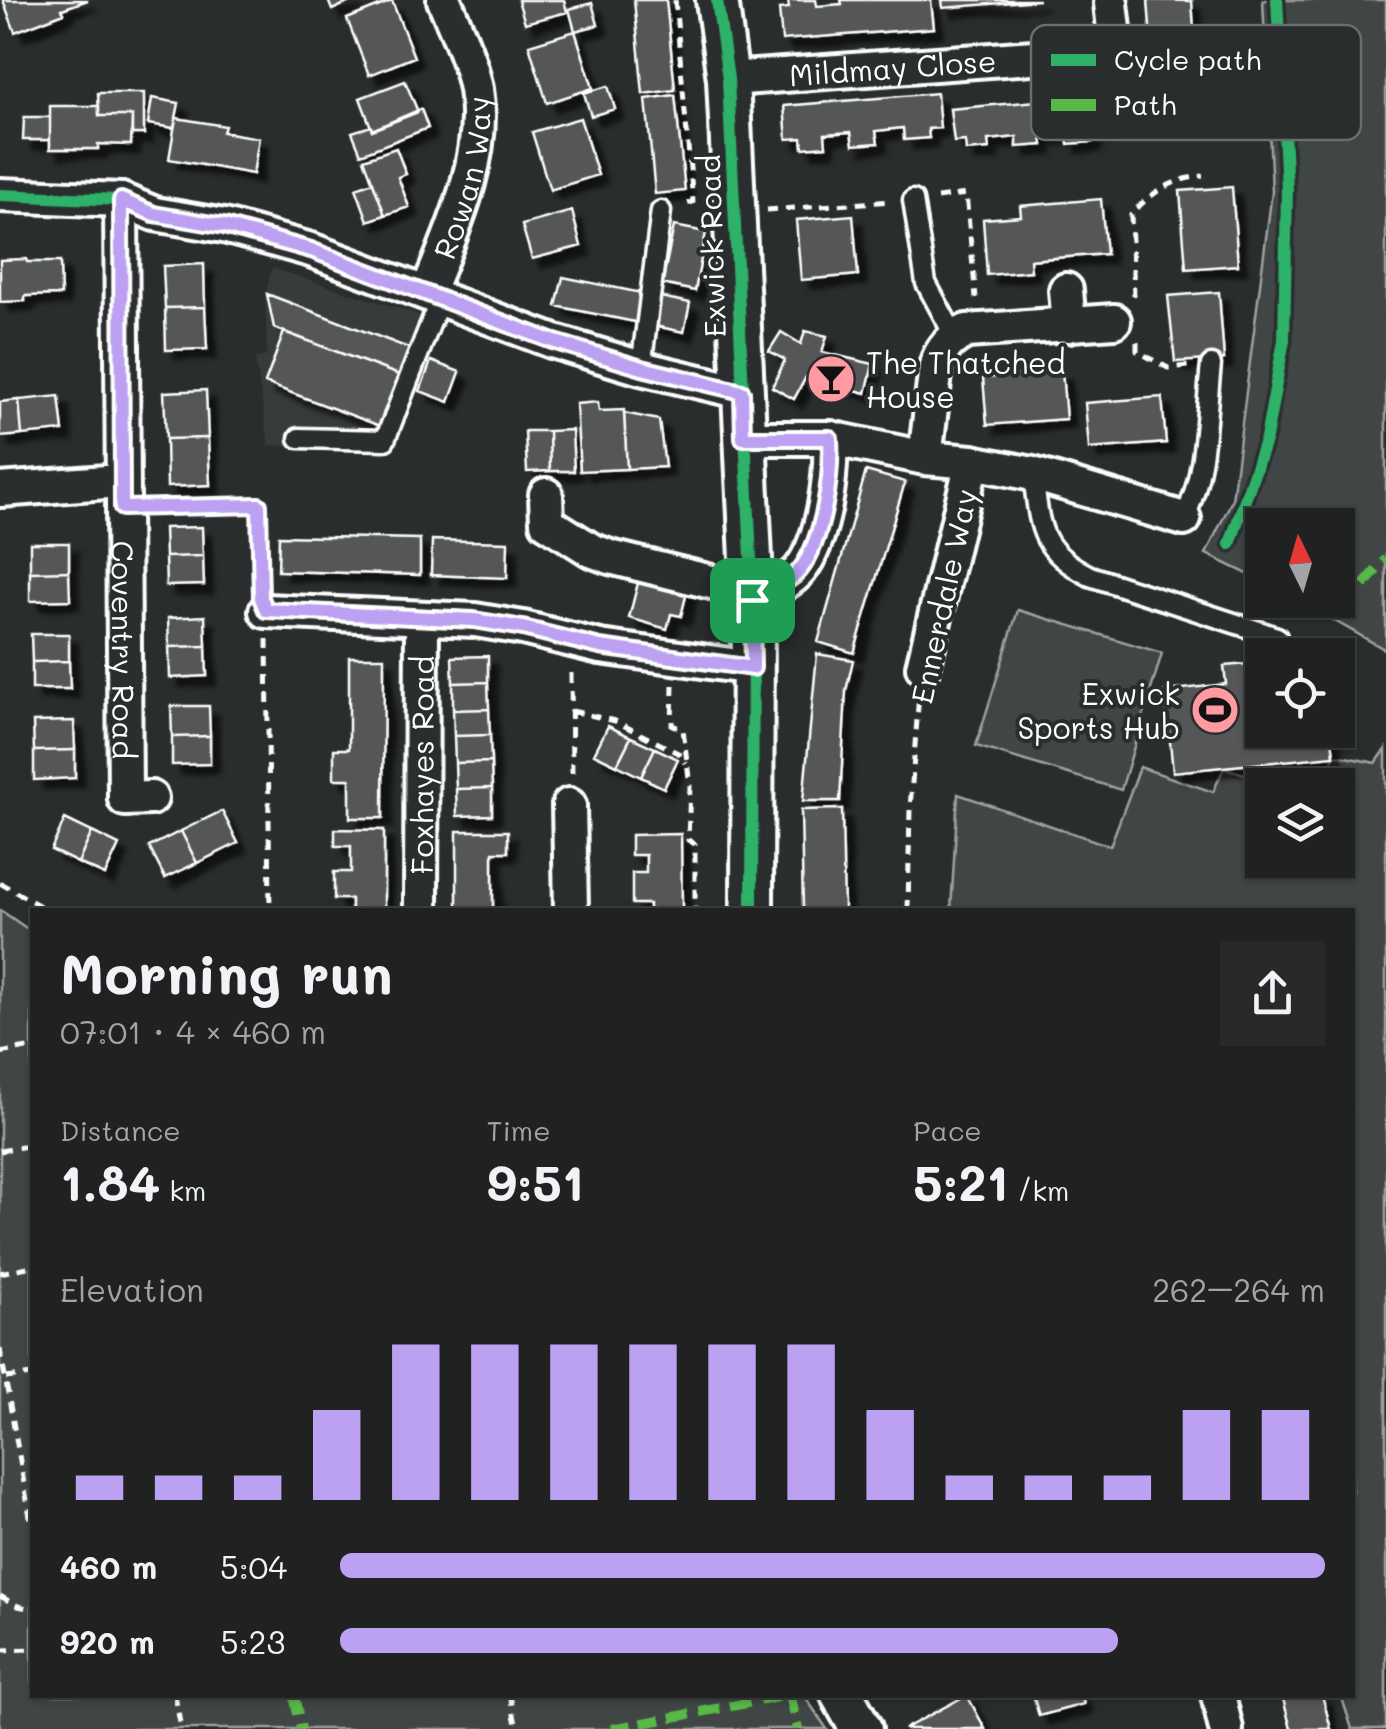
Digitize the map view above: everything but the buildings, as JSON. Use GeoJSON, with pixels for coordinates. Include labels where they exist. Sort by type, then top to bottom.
{"type":"FeatureCollection","features":[{"type":"Feature","properties":{"kind":"street","name":"Rowan Way"},"geometry":{"type":"LineString","coordinates":[[434,296],[471,171],[476,126],[473,78],[444,0]]}},
{"type":"Feature","properties":{"kind":"street","name":"Exwick Road"},"geometry":{"type":"LineString","coordinates":[[717,0],[728,79],[752,596],[752,908]]}},
{"type":"Feature","properties":{"kind":"street","name":"Mildmay Close"},"geometry":{"type":"LineString","coordinates":[[728,79],[1031,57]]}},
{"type":"Feature","properties":{"kind":"street"},"geometry":{"type":"LineString","coordinates":[[0,194],[121,200],[154,214],[224,226],[311,250],[552,341],[742,392]]}},
{"type":"Feature","properties":{"kind":"street","name":"Coventry Road"},"geometry":{"type":"LineString","coordinates":[[121,200],[121,494],[126,574],[128,799]]}},
{"type":"Feature","properties":{"kind":"street"},"geometry":{"type":"LineString","coordinates":[[1066,290],[1070,325]]}},
{"type":"Feature","properties":{"kind":"street"},"geometry":{"type":"LineString","coordinates":[[926,458],[936,366],[939,355],[955,336],[968,331],[1128,321]]}},
{"type":"Feature","properties":{"kind":"street","name":"Ennerdale Way"},"geometry":{"type":"LineString","coordinates":[[743,438],[830,438],[926,458],[972,462],[1032,474],[1184,518]]}},
{"type":"Feature","properties":{"kind":"street"},"geometry":{"type":"LineString","coordinates":[[546,495],[546,522],[591,550],[752,596],[799,572],[808,554],[832,470],[830,438]]}},
{"type":"Feature","properties":{"kind":"street","name":"Ennerdale Way"},"geometry":{"type":"LineString","coordinates":[[923,667],[972,462]]}},
{"type":"Feature","properties":{"kind":"street"},"geometry":{"type":"LineString","coordinates":[[0,490],[121,494]]}},
{"type":"Feature","properties":{"kind":"street"},"geometry":{"type":"LineString","coordinates":[[266,610],[502,624],[600,647],[753,668]]}},
{"type":"Feature","properties":{"kind":"street","name":"Foxhayes Road"},"geometry":{"type":"LineString","coordinates":[[421,908],[422,618]]}},
{"type":"Feature","properties":{"kind":"street"},"geometry":{"type":"LineString","coordinates":[[560,822],[572,908]]}},
{"type":"Feature","properties":{"kind":"street"},"geometry":{"type":"LineString","coordinates":[[1219,1698],[1226,1729]]}},
{"type":"Feature","properties":{"kind":"lane"},"geometry":{"type":"LineString","coordinates":[[914,200],[926,283],[955,336]]}},
{"type":"Feature","properties":{"kind":"lane"},"geometry":{"type":"LineString","coordinates":[[642,368],[662,211]]}},
{"type":"Feature","properties":{"kind":"lane"},"geometry":{"type":"LineString","coordinates":[[299,438],[385,440],[434,296]]}},
{"type":"Feature","properties":{"kind":"lane"},"geometry":{"type":"LineString","coordinates":[[1184,518],[1194,498],[1200,470],[1210,365]]}},
{"type":"Feature","properties":{"kind":"lane"},"geometry":{"type":"LineString","coordinates":[[1032,474],[1038,524],[1051,550],[1064,564],[1276,637]]}},
{"type":"Feature","properties":{"kind":"path"},"geometry":{"type":"LineString","coordinates":[[662,211],[693,202],[675,0]]}},
{"type":"Feature","properties":{"kind":"path"},"geometry":{"type":"LineString","coordinates":[[681,66],[690,65]]}},
{"type":"Feature","properties":{"kind":"path"},"geometry":{"type":"LineString","coordinates":[[685,101],[694,100]]}},
{"type":"Feature","properties":{"kind":"path"},"geometry":{"type":"LineString","coordinates":[[1203,176],[1170,183],[1141,204],[1132,216],[1128,321],[1138,352],[1168,368],[1210,365]]}},
{"type":"Feature","properties":{"kind":"path"},"geometry":{"type":"LineString","coordinates":[[121,494],[259,505],[261,598],[266,610]]}},
{"type":"Feature","properties":{"kind":"path"},"geometry":{"type":"LineString","coordinates":[[268,651],[270,908]]}},
{"type":"Feature","properties":{"kind":"path"},"geometry":{"type":"LineString","coordinates":[[560,822],[572,711],[571,679]]}},
{"type":"Feature","properties":{"kind":"path"},"geometry":{"type":"LineString","coordinates":[[674,696],[672,725],[683,729],[688,768],[686,827],[688,840],[695,844],[695,908]]}},
{"type":"Feature","properties":{"kind":"path"},"geometry":{"type":"LineString","coordinates":[[572,711],[614,721],[680,754],[688,768]]}},
{"type":"Feature","properties":{"kind":"path"},"geometry":{"type":"LineString","coordinates":[[0,883],[44,908]]}},
{"type":"Feature","properties":{"kind":"path"},"geometry":{"type":"LineString","coordinates":[[0,1053],[30,1048]]}},
{"type":"Feature","properties":{"kind":"path"},"geometry":{"type":"LineString","coordinates":[[0,1152],[30,1145]]}},
{"type":"Feature","properties":{"kind":"path"},"geometry":{"type":"LineString","coordinates":[[0,1272],[30,1266]]}},
{"type":"Feature","properties":{"kind":"path"},"geometry":{"type":"LineString","coordinates":[[0,1349],[29,1493]]}},
{"type":"Feature","properties":{"kind":"path"},"geometry":{"type":"LineString","coordinates":[[6,1378],[30,1374]]}},
{"type":"Feature","properties":{"kind":"path"},"geometry":{"type":"LineString","coordinates":[[0,1596],[30,1609]]}},
{"type":"Feature","properties":{"kind":"path"},"geometry":{"type":"LineString","coordinates":[[0,1650],[30,1649]]}},
{"type":"Feature","properties":{"kind":"path"},"geometry":{"type":"LineString","coordinates":[[178,1698],[181,1729]]}},
{"type":"Feature","properties":{"kind":"path"},"geometry":{"type":"LineString","coordinates":[[511,1698],[517,1729]]}},
{"type":"Feature","properties":{"kind":"shaded area"},"geometry":{"type":"Polygon","coordinates":[[[1263,0],[1386,0],[1386,650],[1330,618],[1355,618],[1355,508],[1245,508],[1245,573],[1206,554],[1232,500],[1272,192],[1270,140],[1361,140],[1361,25],[1264,25],[1263,0]]]}},
{"type":"Feature","properties":{"kind":"shaded area"},"geometry":{"type":"Polygon","coordinates":[[[272,268],[441,322],[386,451],[269,445],[255,358],[267,356],[265,296],[272,268]]]}},
{"type":"Feature","properties":{"kind":"shaded area"},"geometry":{"type":"Polygon","coordinates":[[[1018,610],[1162,653],[1121,790],[976,746],[1018,610]]]}},
{"type":"Feature","properties":{"kind":"shaded area"},"geometry":{"type":"Polygon","coordinates":[[[1386,749],[1386,1729],[1352,1729],[1342,1698],[1355,1698],[1355,908],[951,908],[958,794],[1110,846],[1140,767],[1213,792],[1224,768],[1245,774],[1245,878],[1355,878],[1355,768],[1328,768],[1335,755],[1376,763],[1386,749]]]}},
{"type":"Feature","properties":{"kind":"shaded area"},"geometry":{"type":"Polygon","coordinates":[[[0,910],[30,931],[30,1698],[806,1698],[827,1729],[0,1729],[0,910]]]}},
{"type":"Feature","properties":{"kind":"marked path"},"geometry":{"type":"LineString","coordinates":[[1355,595],[1386,559]]}},
{"type":"Feature","properties":{"kind":"marked path"},"geometry":{"type":"LineString","coordinates":[[295,1698],[301,1729]]}},
{"type":"Feature","properties":{"kind":"marked path"},"geometry":{"type":"LineString","coordinates":[[612,1729],[773,1698]]}},
{"type":"Feature","properties":{"kind":"marked path"},"geometry":{"type":"LineString","coordinates":[[791,1698],[798,1729]]}},
{"type":"Feature","properties":{"kind":"cycle path"},"geometry":{"type":"LineString","coordinates":[[717,0],[728,79],[753,600],[752,908]]}},
{"type":"Feature","properties":{"kind":"cycle path"},"geometry":{"type":"LineString","coordinates":[[1277,0],[1278,25]]}},
{"type":"Feature","properties":{"kind":"cycle path"},"geometry":{"type":"LineString","coordinates":[[1230,544],[1266,438],[1284,340],[1284,140]]}},
{"type":"Feature","properties":{"kind":"cycle path"},"geometry":{"type":"LineString","coordinates":[[0,195],[121,200],[155,214],[224,226],[311,250],[552,341],[641,368],[742,392]]}},
{"type":"Feature","properties":{"kind":"place","name":"The Thatched House"},"geometry":{"type":"Point","coordinates":[831,379]}},
{"type":"Feature","properties":{"kind":"place","name":"Exwick Sports Hub"},"geometry":{"type":"Point","coordinates":[1215,710]}},
{"type":"Feature","properties":{"kind":"route"},"geometry":{"type":"LineString","coordinates":[[121,200],[154,214],[224,226],[311,250],[552,341],[742,392],[743,438],[830,438],[832,470],[808,554],[799,572],[752,600],[753,668],[600,647],[474,620],[266,610],[261,598],[259,505],[122,508],[121,200]]}}]}
